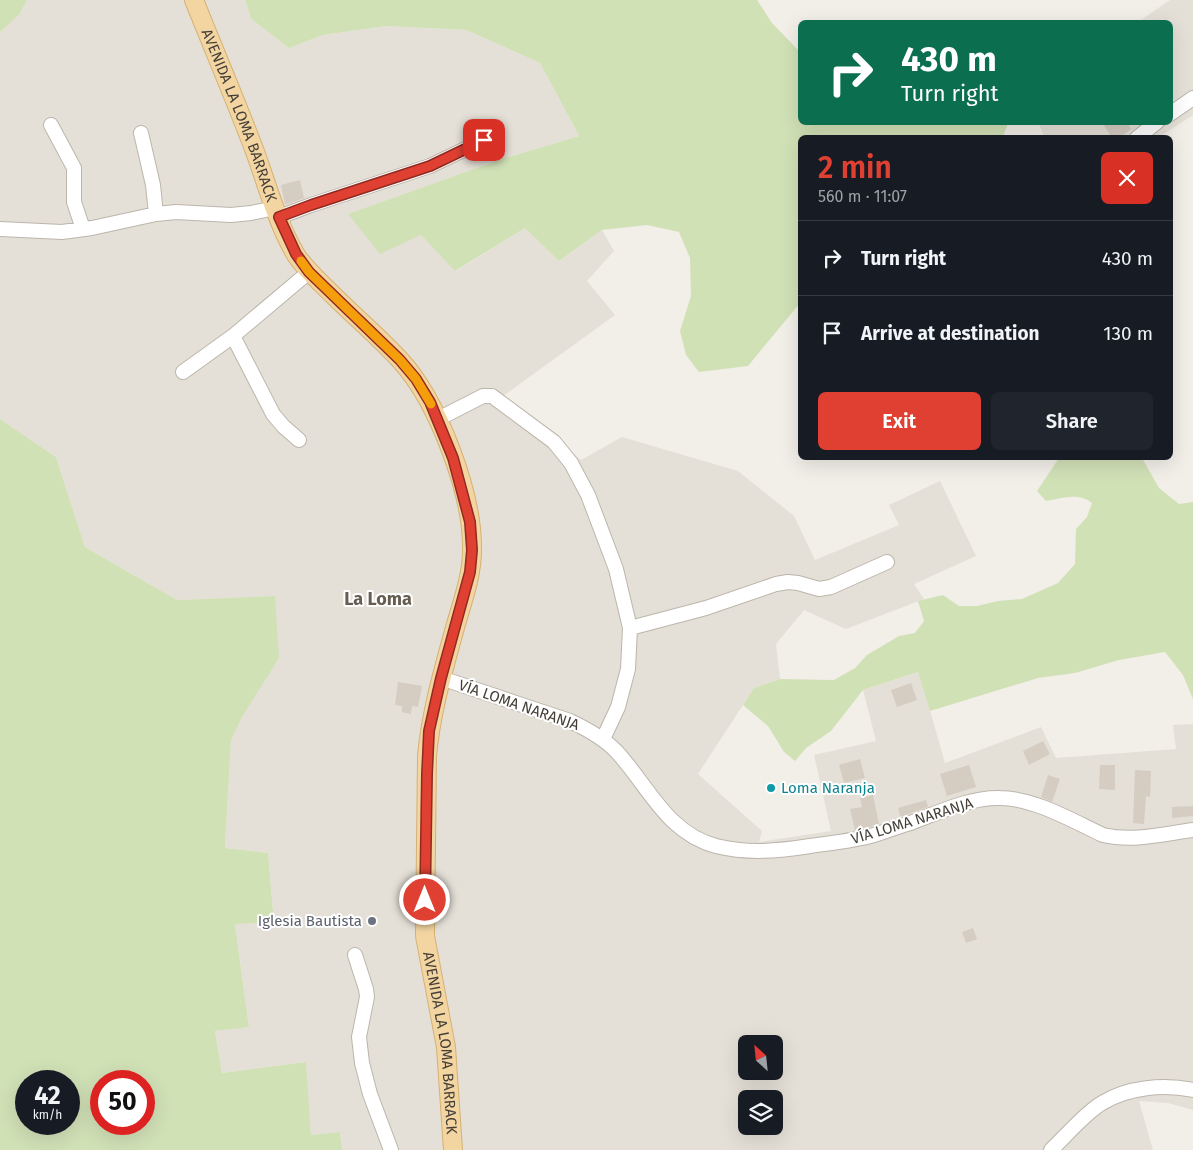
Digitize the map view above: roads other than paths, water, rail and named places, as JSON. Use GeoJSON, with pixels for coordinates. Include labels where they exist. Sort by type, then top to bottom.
{"type":"FeatureCollection","features":[{"type":"Feature","properties":{"kind":"main road","name":"AVENIDA LA LOMA BARRACK"},"geometry":{"type":"LineString","coordinates":[[194,0],[277,212],[296,254],[309,272],[400,360],[416,379],[438,419],[453,458],[470,522],[472,550],[470,572],[441,678],[429,731],[427,756],[425,936],[447,1053],[453,1150]]}},
{"type":"Feature","properties":{"kind":"street"},"geometry":{"type":"LineString","coordinates":[[1173,112],[1193,98]]}},
{"type":"Feature","properties":{"kind":"street"},"geometry":{"type":"LineString","coordinates":[[51,125],[74,168],[74,202],[83,229]]}},
{"type":"Feature","properties":{"kind":"street"},"geometry":{"type":"LineString","coordinates":[[1141,135],[1153,125]]}},
{"type":"Feature","properties":{"kind":"street"},"geometry":{"type":"LineString","coordinates":[[141,133],[153,185],[156,214]]}},
{"type":"Feature","properties":{"kind":"street"},"geometry":{"type":"LineString","coordinates":[[0,229],[62,232],[176,212],[231,215],[277,212],[318,202],[430,166],[484,140]]}},
{"type":"Feature","properties":{"kind":"street"},"geometry":{"type":"LineString","coordinates":[[183,372],[233,336],[309,272]]}},
{"type":"Feature","properties":{"kind":"street"},"geometry":{"type":"LineString","coordinates":[[233,336],[273,414],[299,440]]}},
{"type":"Feature","properties":{"kind":"street"},"geometry":{"type":"LineString","coordinates":[[438,419],[483,396],[492,396],[554,442],[575,471],[596,514],[616,569],[630,628],[628,668],[623,688],[618,707],[602,738]]}},
{"type":"Feature","properties":{"kind":"street"},"geometry":{"type":"LineString","coordinates":[[630,628],[706,608],[782,583],[798,582],[818,589],[831,587],[887,562]]}},
{"type":"Feature","properties":{"kind":"street","name":"VÍA LOMA NARANJA"},"geometry":{"type":"LineString","coordinates":[[441,678],[570,721],[602,738],[617,752],[665,813],[680,828],[702,842],[742,851],[771,852],[859,839],[977,801],[1000,798],[1018,800],[1037,806],[1103,835],[1114,837],[1129,838],[1193,830]]}},
{"type":"Feature","properties":{"kind":"street"},"geometry":{"type":"LineString","coordinates":[[355,955],[367,996],[359,1037],[362,1062],[370,1094],[391,1150]]}},
{"type":"Feature","properties":{"kind":"street"},"geometry":{"type":"LineString","coordinates":[[1051,1150],[1091,1111],[1115,1096],[1146,1088],[1193,1090]]}},
{"type":"Feature","properties":{"kind":"place","name":"Loma Naranja"},"geometry":{"type":"Point","coordinates":[771,788]}},
{"type":"Feature","properties":{"kind":"place","name":"Iglesia Bautista"},"geometry":{"type":"Point","coordinates":[372,921]}},
{"type":"Feature","properties":{"kind":"district","name":"La Loma"},"geometry":{"type":"Point","coordinates":[378,599]}}]}
